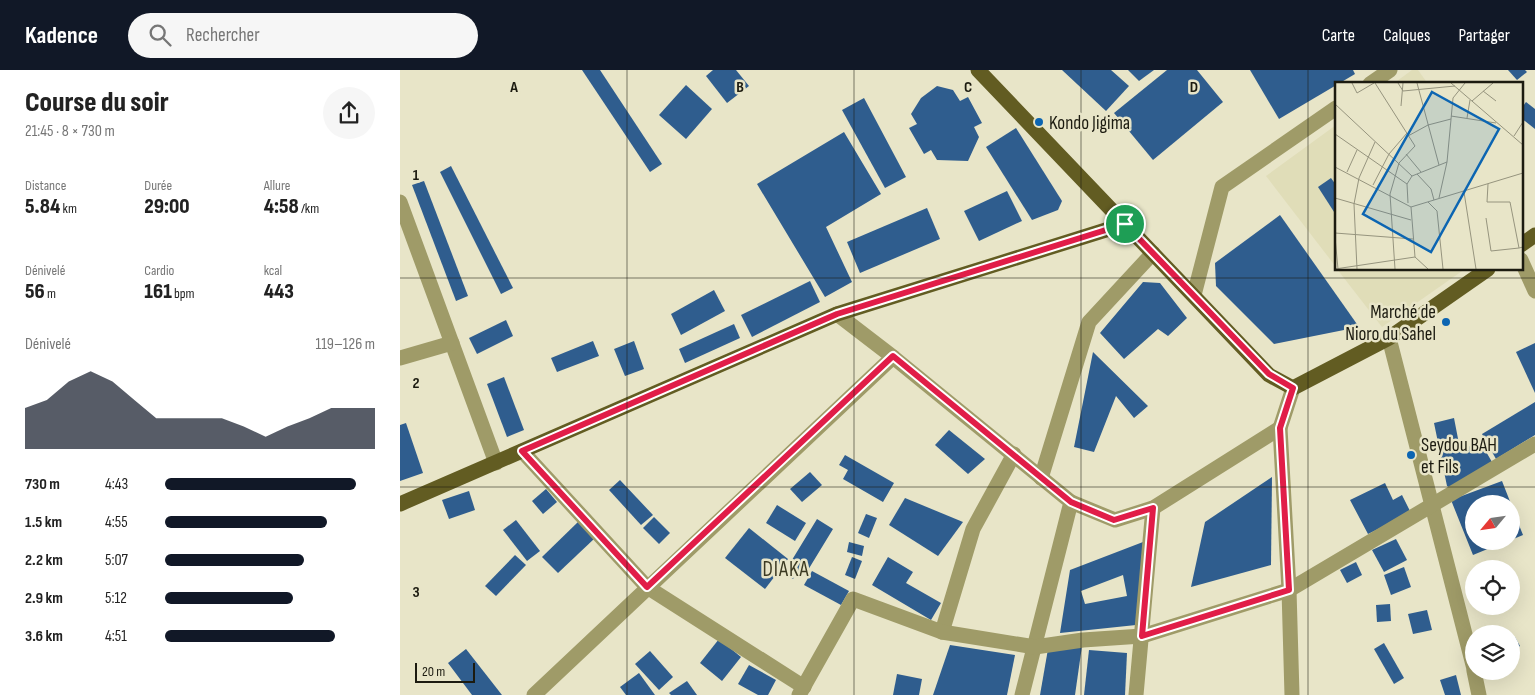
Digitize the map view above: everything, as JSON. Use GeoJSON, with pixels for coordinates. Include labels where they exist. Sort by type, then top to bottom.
{"type":"FeatureCollection","features":[{"type":"Feature","properties":{"kind":"main road"},"geometry":{"type":"LineString","coordinates":[[978,70],[1269,374],[1293,388],[1389,338],[1487,270]]}},
{"type":"Feature","properties":{"kind":"main road"},"geometry":{"type":"LineString","coordinates":[[400,504],[837,314],[1125,224]]}},
{"type":"Feature","properties":{"kind":"main road"},"geometry":{"type":"LineString","coordinates":[[1522,244],[1535,235]]}},
{"type":"Feature","properties":{"kind":"street"},"geometry":{"type":"LineString","coordinates":[[1373,82],[1390,70]]}},
{"type":"Feature","properties":{"kind":"street"},"geometry":{"type":"LineString","coordinates":[[1194,295],[1222,187],[1335,109]]}},
{"type":"Feature","properties":{"kind":"street"},"geometry":{"type":"LineString","coordinates":[[400,202],[496,462]]}},
{"type":"Feature","properties":{"kind":"street"},"geometry":{"type":"LineString","coordinates":[[1042,478],[1089,322],[1153,253]]}},
{"type":"Feature","properties":{"kind":"street"},"geometry":{"type":"LineString","coordinates":[[1522,262],[1535,291]]}},
{"type":"Feature","properties":{"kind":"street"},"geometry":{"type":"LineString","coordinates":[[837,314],[893,356],[1071,502],[1114,520],[1153,508],[1280,428]]}},
{"type":"Feature","properties":{"kind":"street"},"geometry":{"type":"LineString","coordinates":[[1389,338],[1465,635]]}},
{"type":"Feature","properties":{"kind":"street"},"geometry":{"type":"LineString","coordinates":[[400,358],[452,343]]}},
{"type":"Feature","properties":{"kind":"street"},"geometry":{"type":"LineString","coordinates":[[534,695],[893,356]]}},
{"type":"Feature","properties":{"kind":"street"},"geometry":{"type":"LineString","coordinates":[[1292,695],[1289,590],[1280,428],[1293,388]]}},
{"type":"Feature","properties":{"kind":"street"},"geometry":{"type":"LineString","coordinates":[[522,451],[647,587],[801,691],[853,598],[942,632],[1035,647],[1082,640],[1142,636],[1289,590],[1535,444]]}},
{"type":"Feature","properties":{"kind":"street"},"geometry":{"type":"LineString","coordinates":[[942,632],[973,529],[1014,454]]}},
{"type":"Feature","properties":{"kind":"street"},"geometry":{"type":"LineString","coordinates":[[1022,695],[1071,502]]}},
{"type":"Feature","properties":{"kind":"street"},"geometry":{"type":"LineString","coordinates":[[1136,695],[1153,508]]}},
{"type":"Feature","properties":{"kind":"street"},"geometry":{"type":"LineString","coordinates":[[1476,680],[1479,695]]}},
{"type":"Feature","properties":{"kind":"shaded area"},"geometry":{"type":"Polygon","coordinates":[[[1412,70],[1418,70],[1427,82],[1396,82],[1412,70]]]}},
{"type":"Feature","properties":{"kind":"shaded area"},"geometry":{"type":"Polygon","coordinates":[[[1335,126],[1335,266],[1266,176],[1335,126]]]}},
{"type":"Feature","properties":{"kind":"shaded area"},"geometry":{"type":"Polygon","coordinates":[[[1338,270],[1464,270],[1382,327],[1338,270]]]}},
{"type":"Feature","properties":{"kind":"building"},"geometry":{"type":"Polygon","coordinates":[[[582,70],[600,70],[662,164],[650,172],[582,70]]]}},
{"type":"Feature","properties":{"kind":"building"},"geometry":{"type":"Polygon","coordinates":[[[713,70],[736,70],[749,86],[727,103],[706,76],[713,70]]]}},
{"type":"Feature","properties":{"kind":"building"},"geometry":{"type":"Polygon","coordinates":[[[1062,70],[1111,70],[1129,86],[1106,111],[1062,70]]]}},
{"type":"Feature","properties":{"kind":"building"},"geometry":{"type":"Polygon","coordinates":[[[1128,70],[1154,70],[1139,81],[1128,70]]]}},
{"type":"Feature","properties":{"kind":"building"},"geometry":{"type":"Polygon","coordinates":[[[1167,70],[1197,70],[1223,102],[1153,160],[1114,113],[1167,70]]]}},
{"type":"Feature","properties":{"kind":"building"},"geometry":{"type":"Polygon","coordinates":[[[1250,70],[1353,70],[1355,74],[1341,82],[1335,82],[1335,86],[1279,119],[1250,70]]]}},
{"type":"Feature","properties":{"kind":"building"},"geometry":{"type":"Polygon","coordinates":[[[1508,70],[1525,70],[1527,72],[1517,80],[1508,70]]]}},
{"type":"Feature","properties":{"kind":"building"},"geometry":{"type":"Polygon","coordinates":[[[686,85],[712,109],[686,139],[659,115],[686,85]]]}},
{"type":"Feature","properties":{"kind":"building"},"geometry":{"type":"Polygon","coordinates":[[[937,86],[953,90],[960,101],[968,97],[982,123],[974,127],[979,137],[968,161],[937,160],[931,150],[924,154],[909,128],[917,124],[911,114],[921,98],[937,86]]]}},
{"type":"Feature","properties":{"kind":"building"},"geometry":{"type":"Polygon","coordinates":[[[864,98],[906,177],[885,188],[842,110],[864,98]]]}},
{"type":"Feature","properties":{"kind":"building"},"geometry":{"type":"Polygon","coordinates":[[[1526,102],[1535,109],[1535,129],[1522,119],[1522,108],[1526,102]]]}},
{"type":"Feature","properties":{"kind":"building"},"geometry":{"type":"Polygon","coordinates":[[[1016,128],[1062,201],[1058,210],[1032,220],[986,147],[1016,128]]]}},
{"type":"Feature","properties":{"kind":"building"},"geometry":{"type":"Polygon","coordinates":[[[844,132],[881,194],[826,227],[852,282],[825,297],[757,184],[844,132]]]}},
{"type":"Feature","properties":{"kind":"building"},"geometry":{"type":"Polygon","coordinates":[[[451,166],[513,288],[501,294],[440,172],[451,166]]]}},
{"type":"Feature","properties":{"kind":"building"},"geometry":{"type":"Polygon","coordinates":[[[1331,178],[1335,184],[1335,213],[1318,187],[1331,178]]]}},
{"type":"Feature","properties":{"kind":"building"},"geometry":{"type":"Polygon","coordinates":[[[424,181],[468,296],[456,301],[412,185],[424,181]]]}},
{"type":"Feature","properties":{"kind":"building"},"geometry":{"type":"Polygon","coordinates":[[[1007,191],[1022,221],[979,241],[964,211],[1007,191]]]}},
{"type":"Feature","properties":{"kind":"building"},"geometry":{"type":"Polygon","coordinates":[[[927,208],[940,239],[860,273],[847,242],[927,208]]]}},
{"type":"Feature","properties":{"kind":"building"},"geometry":{"type":"Polygon","coordinates":[[[1280,215],[1359,327],[1274,344],[1216,286],[1215,263],[1280,215]]]}},
{"type":"Feature","properties":{"kind":"building"},"geometry":{"type":"Polygon","coordinates":[[[810,281],[820,302],[752,337],[741,315],[810,281]]]}},
{"type":"Feature","properties":{"kind":"building"},"geometry":{"type":"Polygon","coordinates":[[[1143,282],[1160,283],[1187,318],[1168,336],[1158,329],[1124,359],[1100,333],[1143,282]]]}},
{"type":"Feature","properties":{"kind":"building"},"geometry":{"type":"Polygon","coordinates":[[[714,290],[725,311],[681,335],[671,314],[714,290]]]}},
{"type":"Feature","properties":{"kind":"building"},"geometry":{"type":"Polygon","coordinates":[[[506,320],[513,336],[477,354],[469,338],[506,320]]]}},
{"type":"Feature","properties":{"kind":"building"},"geometry":{"type":"Polygon","coordinates":[[[734,324],[740,338],[685,363],[679,349],[734,324]]]}},
{"type":"Feature","properties":{"kind":"building"},"geometry":{"type":"Polygon","coordinates":[[[593,341],[599,356],[557,372],[551,358],[593,341]]]}},
{"type":"Feature","properties":{"kind":"building"},"geometry":{"type":"Polygon","coordinates":[[[634,341],[644,369],[625,376],[614,349],[634,341]]]}},
{"type":"Feature","properties":{"kind":"building"},"geometry":{"type":"Polygon","coordinates":[[[1535,343],[1535,393],[1516,352],[1535,343]]]}},
{"type":"Feature","properties":{"kind":"building"},"geometry":{"type":"Polygon","coordinates":[[[1093,352],[1148,406],[1134,418],[1116,396],[1094,452],[1074,447],[1093,352]]]}},
{"type":"Feature","properties":{"kind":"building"},"geometry":{"type":"Polygon","coordinates":[[[504,377],[524,430],[507,437],[487,384],[504,377]]]}},
{"type":"Feature","properties":{"kind":"building"},"geometry":{"type":"Polygon","coordinates":[[[1535,402],[1535,435],[1496,459],[1482,434],[1535,402]]]}},
{"type":"Feature","properties":{"kind":"building"},"geometry":{"type":"Polygon","coordinates":[[[1454,418],[1460,449],[1481,443],[1492,462],[1451,488],[1447,486],[1434,423],[1454,418]]]}},
{"type":"Feature","properties":{"kind":"building"},"geometry":{"type":"Polygon","coordinates":[[[406,423],[423,473],[400,481],[400,425],[406,423]]]}},
{"type":"Feature","properties":{"kind":"building"},"geometry":{"type":"Polygon","coordinates":[[[949,430],[985,459],[968,474],[935,445],[949,430]]]}},
{"type":"Feature","properties":{"kind":"building"},"geometry":{"type":"Polygon","coordinates":[[[845,455],[894,483],[883,502],[843,479],[848,470],[839,465],[845,455]]]}},
{"type":"Feature","properties":{"kind":"building"},"geometry":{"type":"Polygon","coordinates":[[[810,472],[822,485],[802,502],[790,489],[810,472]]]}},
{"type":"Feature","properties":{"kind":"building"},"geometry":{"type":"Polygon","coordinates":[[[1272,477],[1271,565],[1191,587],[1205,522],[1272,477]]]}},
{"type":"Feature","properties":{"kind":"building"},"geometry":{"type":"Polygon","coordinates":[[[620,480],[653,515],[641,525],[609,490],[620,480]]]}},
{"type":"Feature","properties":{"kind":"building"},"geometry":{"type":"Polygon","coordinates":[[[1502,481],[1507,495],[1465,495],[1465,535],[1451,500],[1502,481]]]}},
{"type":"Feature","properties":{"kind":"building"},"geometry":{"type":"Polygon","coordinates":[[[1385,483],[1393,500],[1402,495],[1411,513],[1368,534],[1350,500],[1385,483]]]}},
{"type":"Feature","properties":{"kind":"building"},"geometry":{"type":"Polygon","coordinates":[[[546,489],[557,502],[543,514],[532,501],[546,489]]]}},
{"type":"Feature","properties":{"kind":"building"},"geometry":{"type":"Polygon","coordinates":[[[469,491],[475,510],[449,519],[442,500],[469,491]]]}},
{"type":"Feature","properties":{"kind":"building"},"geometry":{"type":"Polygon","coordinates":[[[905,498],[963,522],[938,556],[889,525],[905,498]]]}},
{"type":"Feature","properties":{"kind":"building"},"geometry":{"type":"Polygon","coordinates":[[[777,505],[806,523],[795,541],[766,523],[777,505]]]}},
{"type":"Feature","properties":{"kind":"building"},"geometry":{"type":"Polygon","coordinates":[[[866,514],[877,518],[869,538],[858,533],[866,514]]]}},
{"type":"Feature","properties":{"kind":"building"},"geometry":{"type":"Polygon","coordinates":[[[654,517],[670,533],[659,544],[643,528],[654,517]]]}},
{"type":"Feature","properties":{"kind":"building"},"geometry":{"type":"Polygon","coordinates":[[[817,519],[833,529],[805,575],[798,571],[793,579],[784,573],[817,519]]]}},
{"type":"Feature","properties":{"kind":"building"},"geometry":{"type":"Polygon","coordinates":[[[516,520],[540,551],[527,561],[503,530],[516,520]]]}},
{"type":"Feature","properties":{"kind":"building"},"geometry":{"type":"Polygon","coordinates":[[[579,521],[595,538],[558,573],[542,557],[579,521]]]}},
{"type":"Feature","properties":{"kind":"building"},"geometry":{"type":"Polygon","coordinates":[[[749,528],[788,559],[765,589],[725,558],[749,528]]]}},
{"type":"Feature","properties":{"kind":"building"},"geometry":{"type":"Polygon","coordinates":[[[1396,539],[1407,560],[1384,572],[1372,550],[1396,539]]]}},
{"type":"Feature","properties":{"kind":"building"},"geometry":{"type":"Polygon","coordinates":[[[849,542],[864,546],[862,556],[847,552],[849,542]]]}},
{"type":"Feature","properties":{"kind":"building"},"geometry":{"type":"Polygon","coordinates":[[[1143,542],[1136,625],[1060,633],[1070,570],[1143,542]],[[1123,575],[1081,591],[1085,604],[1127,596],[1123,575]]]}},
{"type":"Feature","properties":{"kind":"building"},"geometry":{"type":"Polygon","coordinates":[[[1471,550],[1485,550],[1473,555],[1471,550]]]}},
{"type":"Feature","properties":{"kind":"building"},"geometry":{"type":"Polygon","coordinates":[[[515,555],[526,565],[496,596],[485,586],[515,555]]]}},
{"type":"Feature","properties":{"kind":"building"},"geometry":{"type":"Polygon","coordinates":[[[852,557],[862,561],[855,579],[845,575],[852,557]]]}},
{"type":"Feature","properties":{"kind":"building"},"geometry":{"type":"Polygon","coordinates":[[[888,557],[913,572],[906,583],[941,603],[931,620],[872,585],[888,557]]]}},
{"type":"Feature","properties":{"kind":"building"},"geometry":{"type":"Polygon","coordinates":[[[1356,562],[1362,575],[1347,583],[1340,570],[1356,562]]]}},
{"type":"Feature","properties":{"kind":"building"},"geometry":{"type":"Polygon","coordinates":[[[1404,567],[1411,587],[1391,595],[1384,575],[1404,567]]]}},
{"type":"Feature","properties":{"kind":"building"},"geometry":{"type":"Polygon","coordinates":[[[812,571],[849,591],[841,605],[804,585],[812,571]]]}},
{"type":"Feature","properties":{"kind":"building"},"geometry":{"type":"Polygon","coordinates":[[[1390,604],[1391,621],[1377,622],[1376,605],[1390,604]]]}},
{"type":"Feature","properties":{"kind":"building"},"geometry":{"type":"Polygon","coordinates":[[[1427,610],[1432,630],[1413,634],[1408,614],[1427,610]]]}},
{"type":"Feature","properties":{"kind":"building"},"geometry":{"type":"Polygon","coordinates":[[[719,639],[741,657],[722,681],[700,663],[719,639]]]}},
{"type":"Feature","properties":{"kind":"building"},"geometry":{"type":"Polygon","coordinates":[[[1384,643],[1404,678],[1394,684],[1374,649],[1384,643]]]}},
{"type":"Feature","properties":{"kind":"building"},"geometry":{"type":"Polygon","coordinates":[[[950,645],[1015,655],[1007,695],[933,695],[950,645]]]}},
{"type":"Feature","properties":{"kind":"building"},"geometry":{"type":"Polygon","coordinates":[[[1082,646],[1075,695],[1040,695],[1048,649],[1082,646]]]}},
{"type":"Feature","properties":{"kind":"building"},"geometry":{"type":"Polygon","coordinates":[[[466,649],[502,695],[472,695],[448,663],[466,649]]]}},
{"type":"Feature","properties":{"kind":"building"},"geometry":{"type":"Polygon","coordinates":[[[1089,650],[1127,653],[1125,695],[1084,695],[1089,650]]]}},
{"type":"Feature","properties":{"kind":"building"},"geometry":{"type":"Polygon","coordinates":[[[650,651],[673,677],[659,690],[635,664],[650,651]]]}},
{"type":"Feature","properties":{"kind":"building"},"geometry":{"type":"Polygon","coordinates":[[[749,665],[776,680],[768,695],[758,695],[738,684],[749,665]]]}},
{"type":"Feature","properties":{"kind":"building"},"geometry":{"type":"Polygon","coordinates":[[[639,673],[655,695],[626,695],[620,687],[639,673]]]}},
{"type":"Feature","properties":{"kind":"building"},"geometry":{"type":"Polygon","coordinates":[[[897,674],[922,679],[919,695],[893,695],[897,674]]]}},
{"type":"Feature","properties":{"kind":"building"},"geometry":{"type":"Polygon","coordinates":[[[1456,675],[1461,695],[1445,695],[1440,680],[1456,675]]]}},
{"type":"Feature","properties":{"kind":"building"},"geometry":{"type":"Polygon","coordinates":[[[687,681],[697,695],[671,695],[669,693],[687,681]]]}},
{"type":"Feature","properties":{"kind":"place","name":"Kondo Jigima"},"geometry":{"type":"Point","coordinates":[1039,122]}},
{"type":"Feature","properties":{"kind":"place","name":"Marché de Nioro du Sahel"},"geometry":{"type":"Point","coordinates":[1446,322]}},
{"type":"Feature","properties":{"kind":"place","name":"Seydou BAH et Fils"},"geometry":{"type":"Point","coordinates":[1411,455]}},
{"type":"Feature","properties":{"kind":"district","name":"DIAKA"},"geometry":{"type":"Point","coordinates":[786,569]}},
{"type":"Feature","properties":{"kind":"route"},"geometry":{"type":"LineString","coordinates":[[1125,224],[1269,374],[1293,388],[1280,428],[1289,590],[1142,636],[1153,508],[1114,520],[1071,502],[893,356],[647,587],[522,451],[837,314],[1125,224]]}}]}
